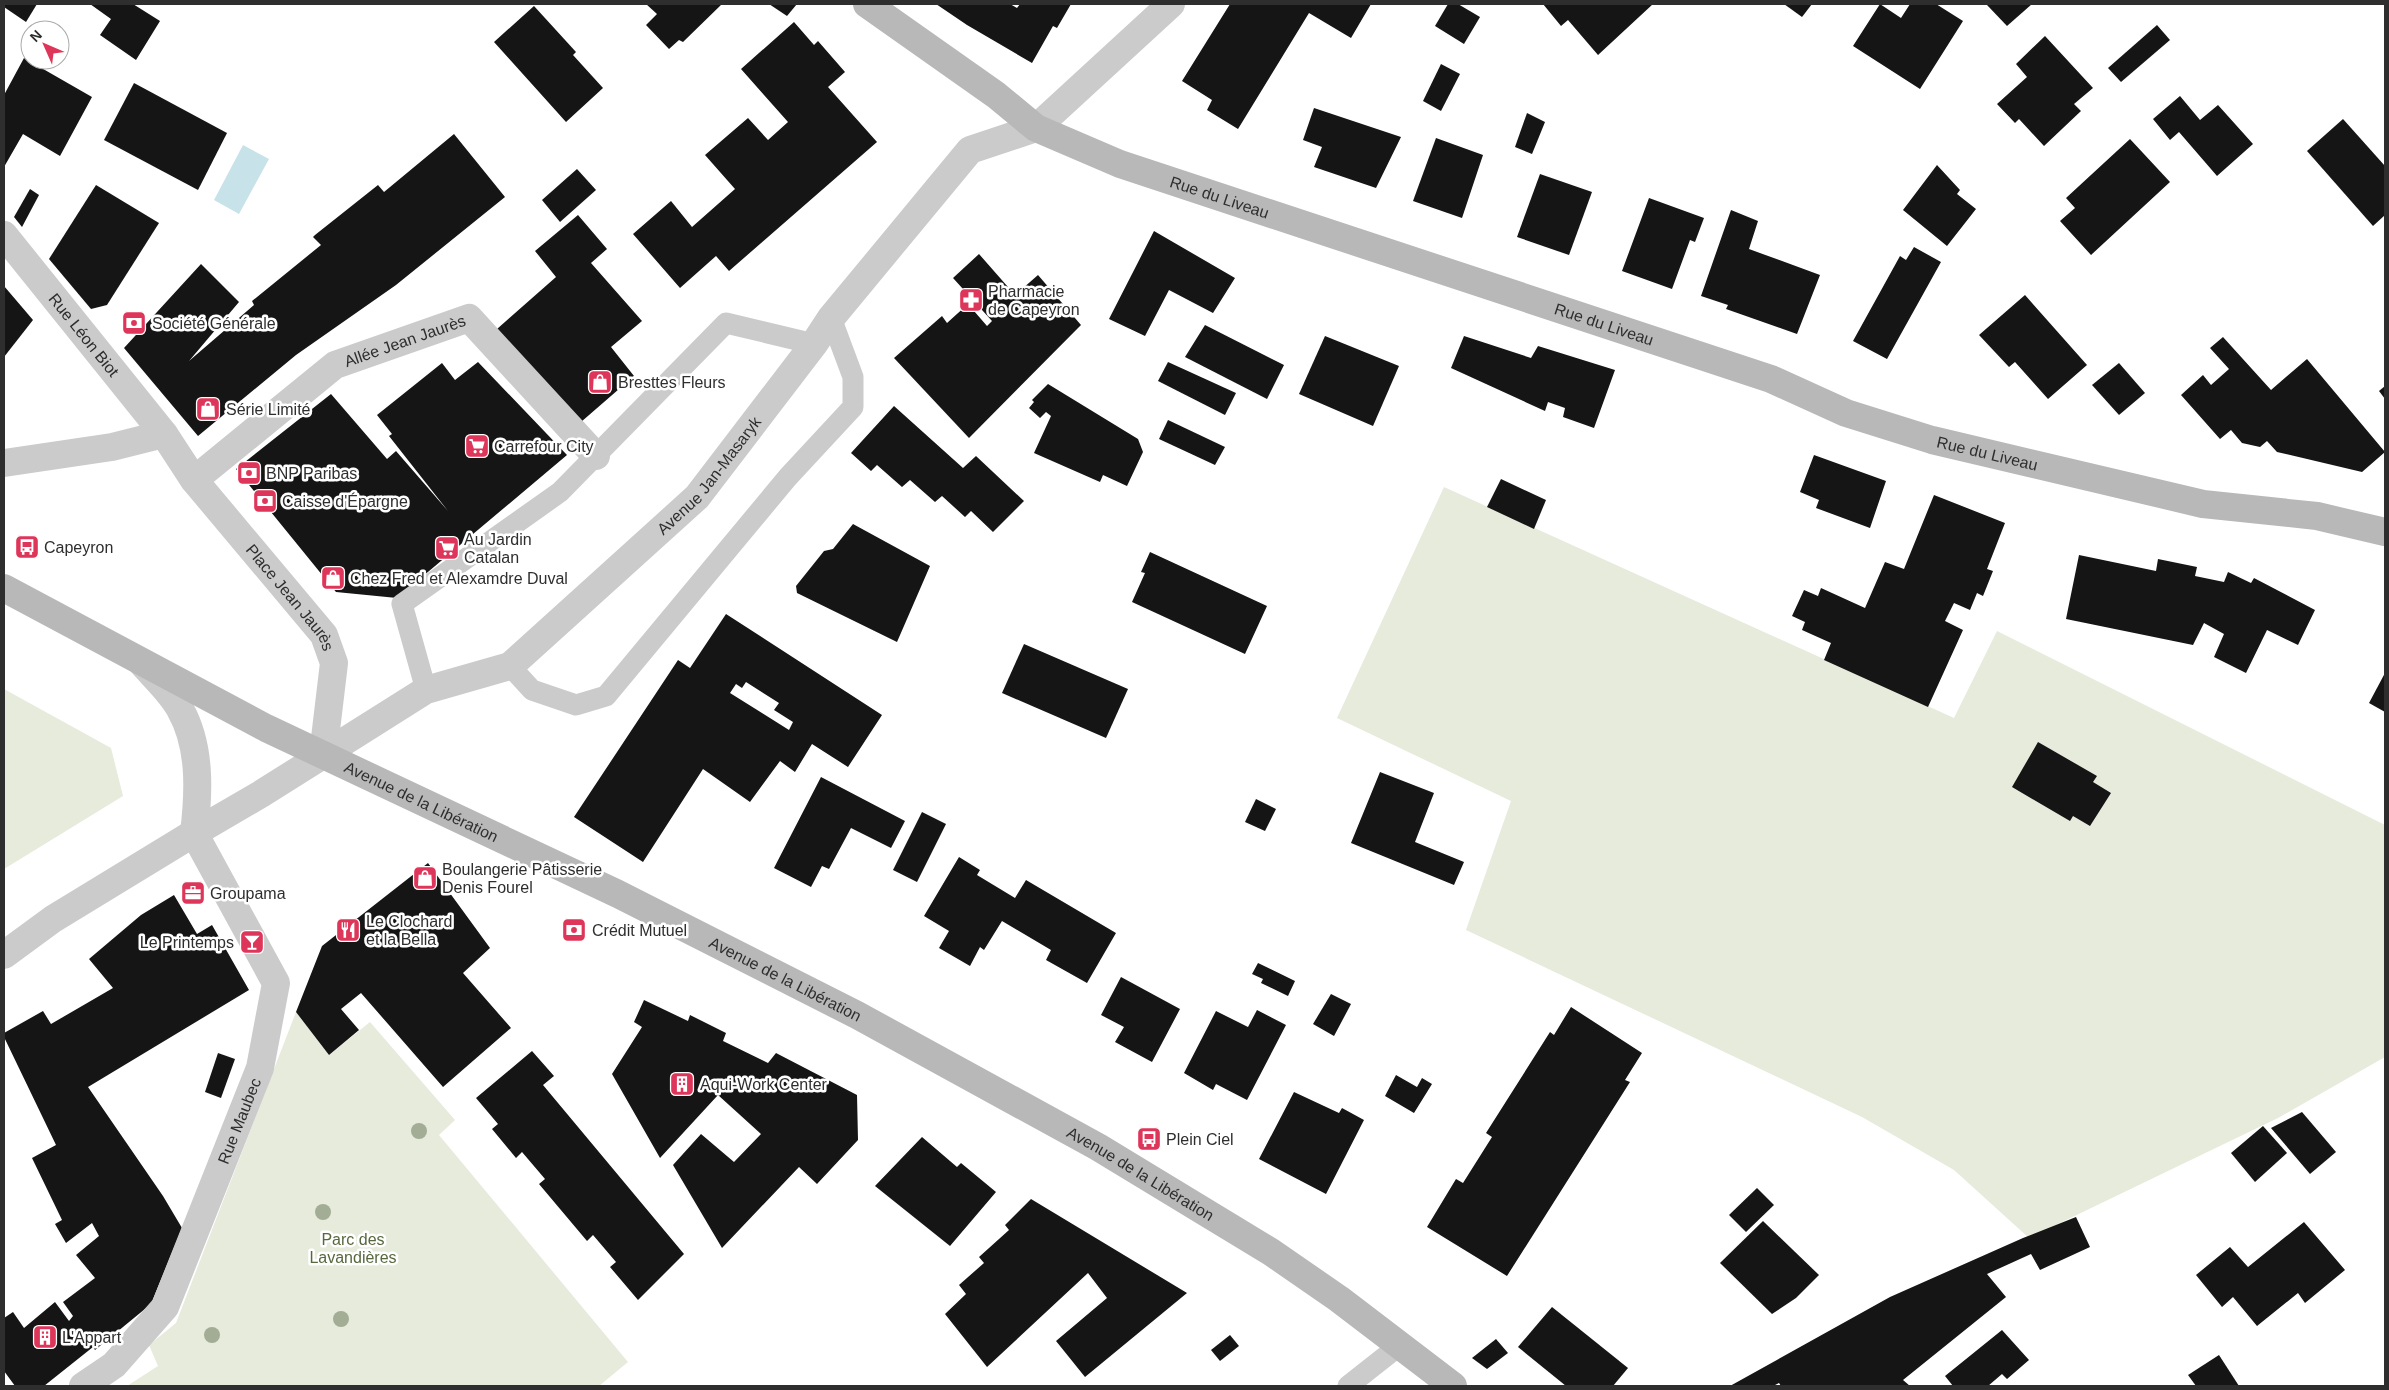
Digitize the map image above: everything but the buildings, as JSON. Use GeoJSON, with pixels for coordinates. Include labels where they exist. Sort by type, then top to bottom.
{"type":"FeatureCollection","features":[{"type":"Feature","properties":{"kind":"main road","name":"Rue du Liveau"},"geometry":{"type":"LineString","coordinates":[[867,4],[989,90],[1036,128],[1120,164],[1771,379],[1846,414],[1932,440],[2203,504],[2316,516],[2385,532]]}},
{"type":"Feature","properties":{"kind":"main road","name":"Avenue de la Libération"},"geometry":{"type":"LineString","coordinates":[[4,588],[266,728],[618,894],[865,1020],[1098,1147],[1271,1252],[1400,1345],[1453,1386]]}},
{"type":"Feature","properties":{"kind":"street"},"geometry":{"type":"LineString","coordinates":[[1036,128],[1171,4]]}},
{"type":"Feature","properties":{"kind":"street","name":"Avenue Jan-Masaryk"},"geometry":{"type":"LineString","coordinates":[[323,755],[426,690],[510,666],[697,497],[814,344],[830,318],[970,150],[1036,128]]}},
{"type":"Feature","properties":{"kind":"street","name":"Rue Léon Biot"},"geometry":{"type":"LineString","coordinates":[[4,235],[164,434]]}},
{"type":"Feature","properties":{"kind":"street","name":"Allée Jean Jaurès"},"geometry":{"type":"LineString","coordinates":[[194,480],[335,365],[470,318],[596,456]]}},
{"type":"Feature","properties":{"kind":"street"},"geometry":{"type":"LineString","coordinates":[[4,463],[112,446],[164,434]]}},
{"type":"Feature","properties":{"kind":"street","name":"Place Jean Jaurès"},"geometry":{"type":"LineString","coordinates":[[164,434],[194,480],[324,635],[334,663],[323,755]]}},
{"type":"Feature","properties":{"kind":"street"},"geometry":{"type":"LineString","coordinates":[[141,662],[180,708],[190,733],[196,760],[198,784],[194,833]]}},
{"type":"Feature","properties":{"kind":"street"},"geometry":{"type":"LineString","coordinates":[[4,955],[53,919],[323,755]]}},
{"type":"Feature","properties":{"kind":"street","name":"Rue Maubec"},"geometry":{"type":"LineString","coordinates":[[83,1386],[114,1365],[165,1307],[260,1068],[276,983],[194,833]]}},
{"type":"Feature","properties":{"kind":"lane"},"geometry":{"type":"LineString","coordinates":[[510,666],[532,690],[576,705],[606,696],[788,477],[853,407],[854,377],[830,318]]}},
{"type":"Feature","properties":{"kind":"lane"},"geometry":{"type":"LineString","coordinates":[[426,690],[402,604],[560,492],[726,323],[814,344]]}},
{"type":"Feature","properties":{"kind":"lane"},"geometry":{"type":"LineString","coordinates":[[1348,1386],[1400,1345]]}},
{"type":"Feature","properties":{"kind":"green space"},"geometry":{"type":"Polygon","coordinates":[[[1444,487],[1954,718],[1997,631],[2385,825],[2385,1057],[2278,1118],[2029,1238],[1954,1170],[1862,1117],[1466,930],[1511,801],[1337,718],[1444,487]]]}},
{"type":"Feature","properties":{"kind":"green space"},"geometry":{"type":"Polygon","coordinates":[[[4,689],[111,748],[123,796],[4,869],[4,689]]]}},
{"type":"Feature","properties":{"kind":"green space","name":"Parc des Lavandières"},"geometry":{"type":"Polygon","coordinates":[[[296,1012],[329,1055],[370,1022],[455,1120],[439,1135],[628,1362],[599,1386],[127,1386],[158,1366],[149,1345],[176,1323],[296,1012]]]}},
{"type":"Feature","properties":{"kind":"water"},"geometry":{"type":"Polygon","coordinates":[[[243,145],[269,159],[239,214],[214,200],[243,145]]]}},
{"type":"Feature","properties":{"kind":"place","name":"Pharmacie de Capeyron"},"geometry":{"type":"Point","coordinates":[971,300]}},
{"type":"Feature","properties":{"kind":"place","name":"Société Générale"},"geometry":{"type":"Point","coordinates":[134,323]}},
{"type":"Feature","properties":{"kind":"place","name":"Bresttes Fleurs"},"geometry":{"type":"Point","coordinates":[600,382]}},
{"type":"Feature","properties":{"kind":"place","name":"Série Limité"},"geometry":{"type":"Point","coordinates":[208,409]}},
{"type":"Feature","properties":{"kind":"place","name":"Carrefour City"},"geometry":{"type":"Point","coordinates":[477,446]}},
{"type":"Feature","properties":{"kind":"place","name":"BNP Paribas"},"geometry":{"type":"Point","coordinates":[249,473]}},
{"type":"Feature","properties":{"kind":"place","name":"Caisse d'Épargne"},"geometry":{"type":"Point","coordinates":[265,501]}},
{"type":"Feature","properties":{"kind":"place","name":"Capeyron"},"geometry":{"type":"Point","coordinates":[27,547]}},
{"type":"Feature","properties":{"kind":"place","name":"Au Jardin Catalan"},"geometry":{"type":"Point","coordinates":[447,548]}},
{"type":"Feature","properties":{"kind":"place","name":"Chez Fred et Alexamdre Duval"},"geometry":{"type":"Point","coordinates":[333,578]}},
{"type":"Feature","properties":{"kind":"place","name":"Boulangerie Pâtisserie Denis Fourel"},"geometry":{"type":"Point","coordinates":[425,878]}},
{"type":"Feature","properties":{"kind":"place","name":"Groupama"},"geometry":{"type":"Point","coordinates":[193,893]}},
{"type":"Feature","properties":{"kind":"place","name":"Le Clochard et la Bella"},"geometry":{"type":"Point","coordinates":[348,930]}},
{"type":"Feature","properties":{"kind":"place","name":"Crédit Mutuel"},"geometry":{"type":"Point","coordinates":[574,930]}},
{"type":"Feature","properties":{"kind":"place","name":"Le Printemps"},"geometry":{"type":"Point","coordinates":[252,942]}},
{"type":"Feature","properties":{"kind":"place","name":"Aqui-Work Center"},"geometry":{"type":"Point","coordinates":[682,1084]}},
{"type":"Feature","properties":{"kind":"place","name":"Plein Ciel"},"geometry":{"type":"Point","coordinates":[1149,1139]}},
{"type":"Feature","properties":{"kind":"place","name":"L'Appart"},"geometry":{"type":"Point","coordinates":[45,1337]}}]}
